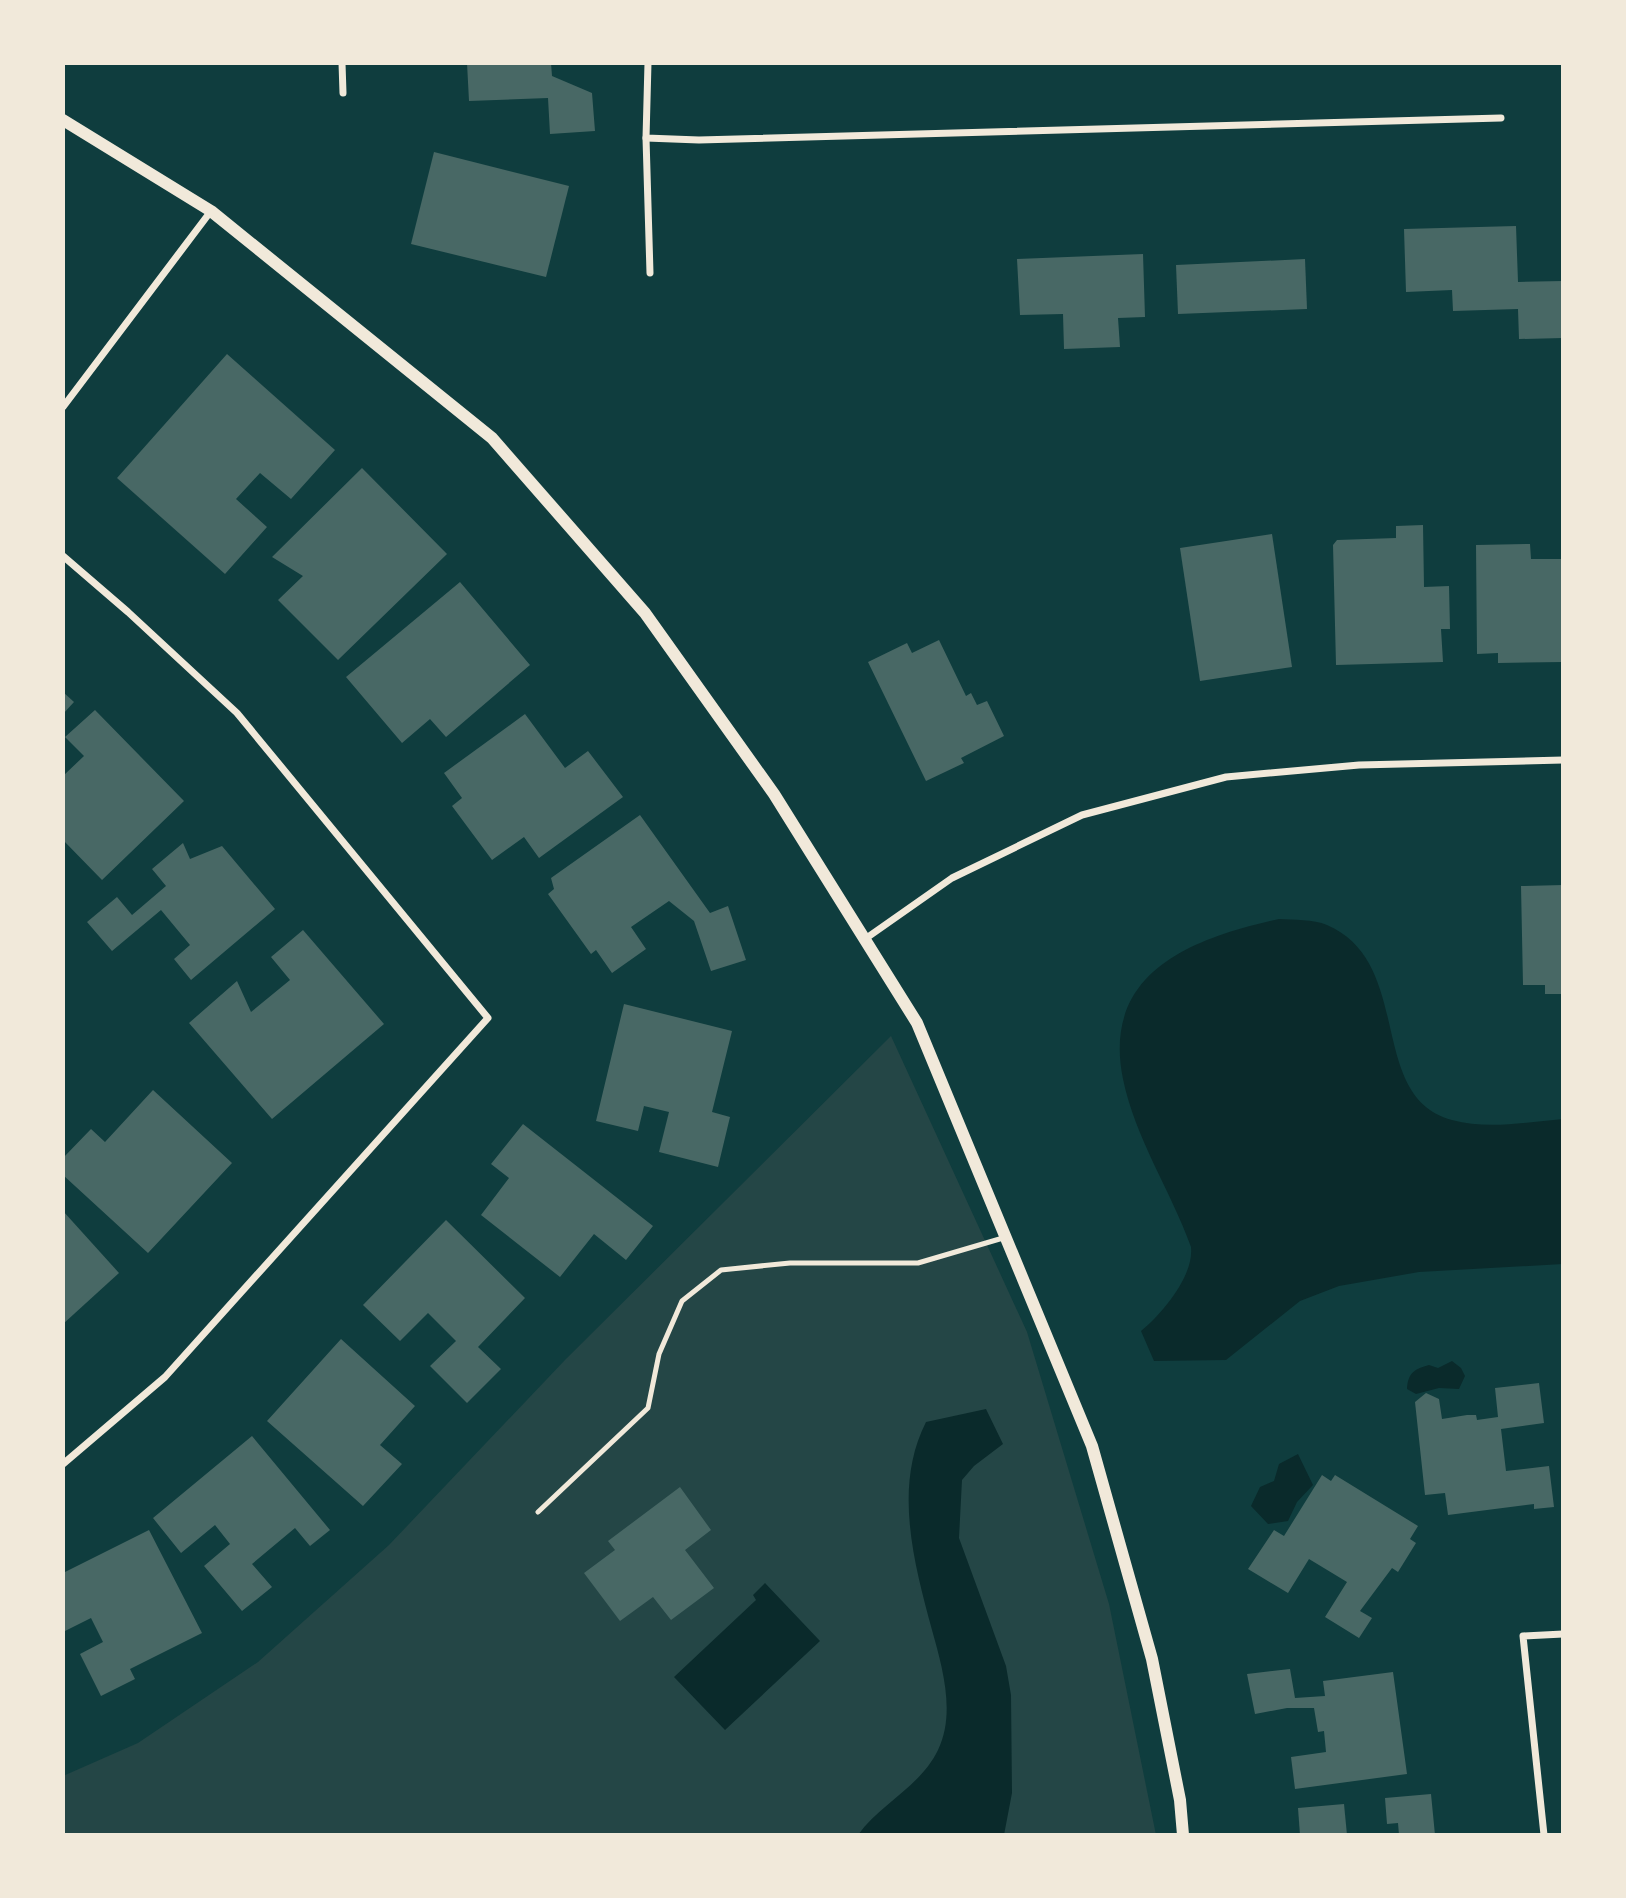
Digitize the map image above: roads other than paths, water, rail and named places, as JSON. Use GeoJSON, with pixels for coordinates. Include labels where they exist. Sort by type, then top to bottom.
{"type":"FeatureCollection","features":[{"type":"Feature","properties":{"kind":"street"},"geometry":{"type":"LineString","coordinates":[[342,63],[344,93]]}},
{"type":"Feature","properties":{"kind":"street"},"geometry":{"type":"LineString","coordinates":[[648,63],[646,138],[650,273]]}},
{"type":"Feature","properties":{"kind":"street"},"geometry":{"type":"LineString","coordinates":[[646,138],[699,140],[1501,118]]}},
{"type":"Feature","properties":{"kind":"street"},"geometry":{"type":"LineString","coordinates":[[63,120],[211,211],[492,438],[645,613],[774,794],[917,1023],[1003,1238],[1092,1446],[1152,1659],[1180,1800],[1183,1835]]}},
{"type":"Feature","properties":{"kind":"street"},"geometry":{"type":"LineString","coordinates":[[63,407],[211,211]]}},
{"type":"Feature","properties":{"kind":"street"},"geometry":{"type":"LineString","coordinates":[[63,556],[237,713],[488,1018],[165,1377],[63,1464]]}},
{"type":"Feature","properties":{"kind":"street"},"geometry":{"type":"LineString","coordinates":[[865,939],[953,878],[1083,815],[1226,777],[1359,765],[1563,760]]}},
{"type":"Feature","properties":{"kind":"street"},"geometry":{"type":"LineString","coordinates":[[1544,1835],[1523,1636],[1563,1634]]}},
{"type":"Feature","properties":{"kind":"lane"},"geometry":{"type":"LineString","coordinates":[[538,1512],[648,1408],[659,1354],[682,1301],[721,1270],[790,1263],[918,1263],[1003,1238]]}}]}
